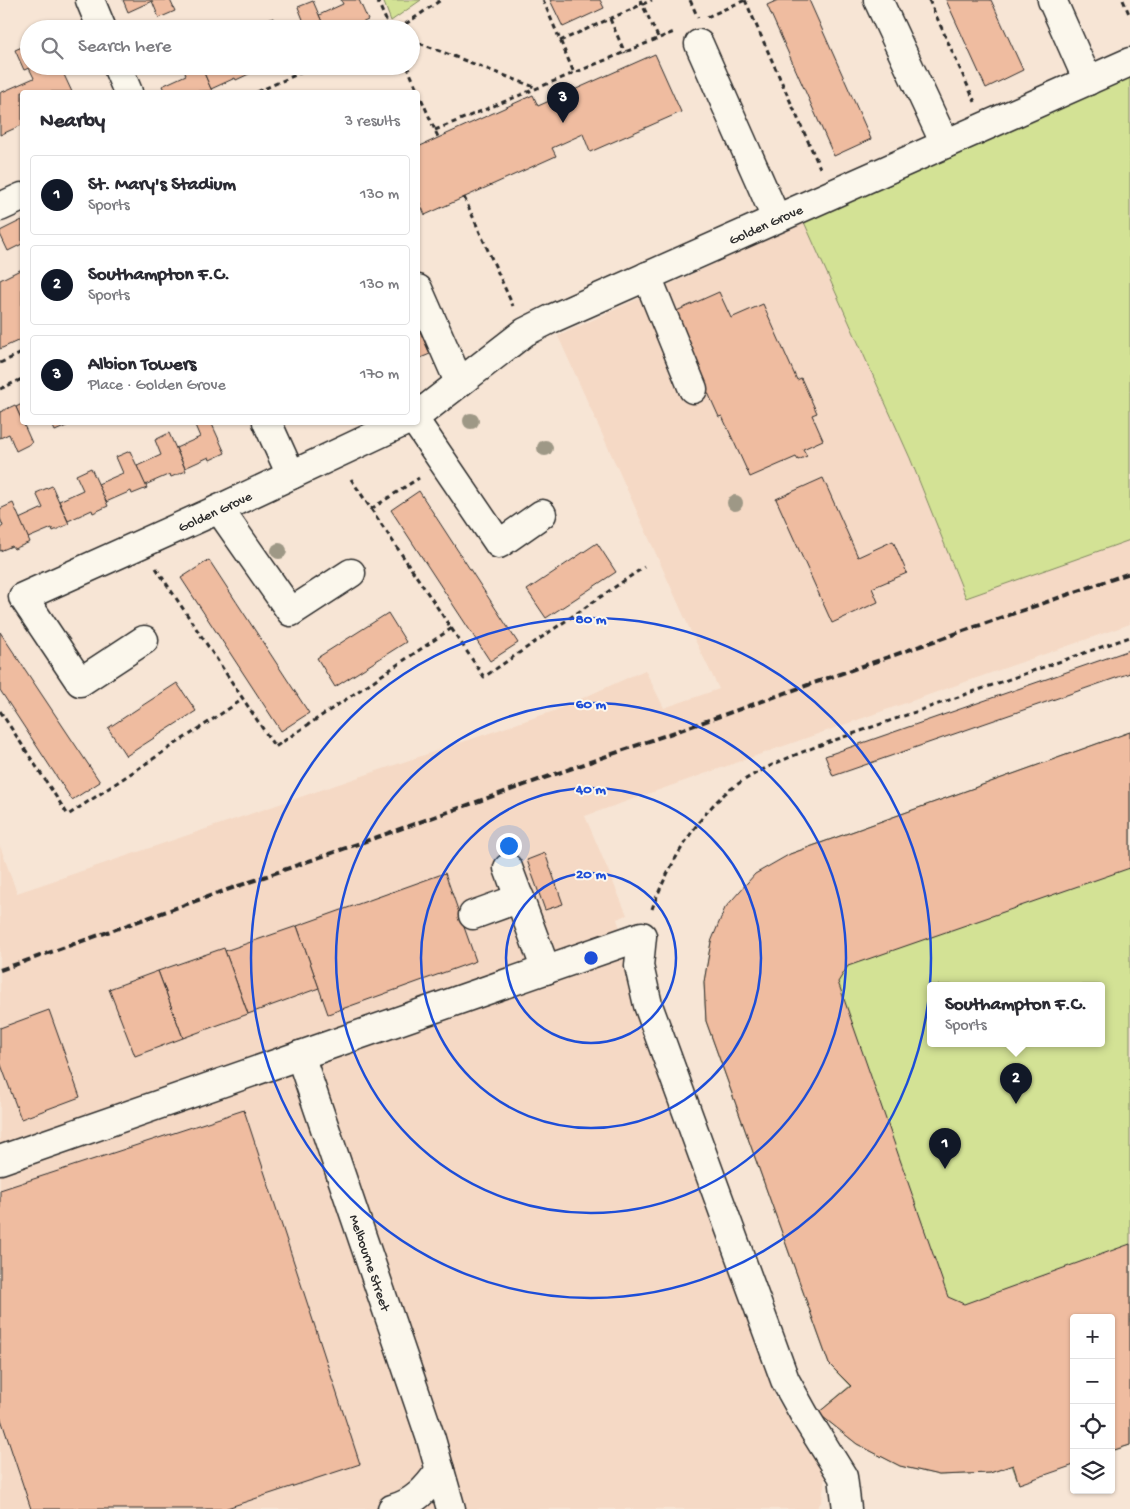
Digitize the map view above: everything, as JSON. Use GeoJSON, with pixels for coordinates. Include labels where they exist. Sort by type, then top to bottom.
{"type":"FeatureCollection","features":[{"type":"Feature","properties":{"kind":"street"},"geometry":{"type":"LineString","coordinates":[[90,0],[98,20]]}},
{"type":"Feature","properties":{"kind":"street"},"geometry":{"type":"LineString","coordinates":[[878,0],[945,144]]}},
{"type":"Feature","properties":{"kind":"street"},"geometry":{"type":"LineString","coordinates":[[1052,0],[1088,81]]}},
{"type":"Feature","properties":{"kind":"street"},"geometry":{"type":"LineString","coordinates":[[695,34],[776,218]]}},
{"type":"Feature","properties":{"kind":"street","name":"Golden Grove"},"geometry":{"type":"LineString","coordinates":[[420,413],[525,332],[551,319],[1130,62]]}},
{"type":"Feature","properties":{"kind":"street"},"geometry":{"type":"LineString","coordinates":[[121,75],[127,90]]}},
{"type":"Feature","properties":{"kind":"street"},"geometry":{"type":"LineString","coordinates":[[0,207],[20,198]]}},
{"type":"Feature","properties":{"kind":"street"},"geometry":{"type":"LineString","coordinates":[[647,276],[692,390]]}},
{"type":"Feature","properties":{"kind":"street"},"geometry":{"type":"LineString","coordinates":[[420,294],[459,382]]}},
{"type":"Feature","properties":{"kind":"street"},"geometry":{"type":"LineString","coordinates":[[267,425],[291,475]]}},
{"type":"Feature","properties":{"kind":"street","name":"Golden Grove"},"geometry":{"type":"LineString","coordinates":[[144,640],[80,682],[23,597],[219,509],[398,425]]}},
{"type":"Feature","properties":{"kind":"street"},"geometry":{"type":"LineString","coordinates":[[418,425],[499,544],[542,514]]}},
{"type":"Feature","properties":{"kind":"street"},"geometry":{"type":"LineString","coordinates":[[219,509],[292,612],[351,573]]}},
{"type":"Feature","properties":{"kind":"street"},"geometry":{"type":"LineString","coordinates":[[508,868],[520,898],[555,966]]}},
{"type":"Feature","properties":{"kind":"street"},"geometry":{"type":"LineString","coordinates":[[473,915],[520,898]]}},
{"type":"Feature","properties":{"kind":"street"},"geometry":{"type":"LineString","coordinates":[[0,1160],[642,936],[639,966],[648,1004],[785,1380],[843,1477],[847,1509]]}},
{"type":"Feature","properties":{"kind":"street","name":"Melbourne Street"},"geometry":{"type":"LineString","coordinates":[[300,1055],[440,1470],[451,1509]]}},
{"type":"Feature","properties":{"kind":"street"},"geometry":{"type":"LineString","coordinates":[[397,1508],[416,1499],[430,1486],[440,1470]]}},
{"type":"Feature","properties":{"kind":"path"},"geometry":{"type":"LineString","coordinates":[[377,0],[386,20]]}},
{"type":"Feature","properties":{"kind":"path"},"geometry":{"type":"LineString","coordinates":[[411,20],[441,0]]}},
{"type":"Feature","properties":{"kind":"path"},"geometry":{"type":"LineString","coordinates":[[543,0],[574,73]]}},
{"type":"Feature","properties":{"kind":"path"},"geometry":{"type":"LineString","coordinates":[[640,0],[659,39]]}},
{"type":"Feature","properties":{"kind":"path"},"geometry":{"type":"LineString","coordinates":[[560,41],[652,0]]}},
{"type":"Feature","properties":{"kind":"path"},"geometry":{"type":"LineString","coordinates":[[695,34],[745,0],[832,194]]}},
{"type":"Feature","properties":{"kind":"path"},"geometry":{"type":"LineString","coordinates":[[928,0],[986,126]]}},
{"type":"Feature","properties":{"kind":"path"},"geometry":{"type":"LineString","coordinates":[[1123,0],[1130,16]]}},
{"type":"Feature","properties":{"kind":"path"},"geometry":{"type":"LineString","coordinates":[[610,19],[625,53]]}},
{"type":"Feature","properties":{"kind":"path"},"geometry":{"type":"LineString","coordinates":[[435,130],[675,32]]}},
{"type":"Feature","properties":{"kind":"path"},"geometry":{"type":"LineString","coordinates":[[420,43],[538,88]]}},
{"type":"Feature","properties":{"kind":"path"},"geometry":{"type":"LineString","coordinates":[[261,90],[295,75]]}},
{"type":"Feature","properties":{"kind":"path"},"geometry":{"type":"LineString","coordinates":[[411,75],[418,90]]}},
{"type":"Feature","properties":{"kind":"path"},"geometry":{"type":"LineString","coordinates":[[420,96],[438,137]]}},
{"type":"Feature","properties":{"kind":"path"},"geometry":{"type":"LineString","coordinates":[[464,197],[525,332]]}},
{"type":"Feature","properties":{"kind":"path"},"geometry":{"type":"LineString","coordinates":[[0,363],[20,354]]}},
{"type":"Feature","properties":{"kind":"path"},"geometry":{"type":"LineString","coordinates":[[0,389],[20,380]]}},
{"type":"Feature","properties":{"kind":"path"},"geometry":{"type":"LineString","coordinates":[[336,455],[484,677],[644,567]]}},
{"type":"Feature","properties":{"kind":"path"},"geometry":{"type":"LineString","coordinates":[[372,509],[419,478]]}},
{"type":"Feature","properties":{"kind":"path"},"geometry":{"type":"LineString","coordinates":[[140,545],[275,747],[452,628]]}},
{"type":"Feature","properties":{"kind":"path"},"geometry":{"type":"LineString","coordinates":[[642,936],[656,898],[674,863],[708,810],[734,786],[772,765],[815,747],[1130,637]]}},
{"type":"Feature","properties":{"kind":"path"},"geometry":{"type":"LineString","coordinates":[[0,711],[68,815],[242,700]]}},
{"type":"Feature","properties":{"kind":"shaded area"},"geometry":{"type":"Polygon","coordinates":[[[804,222],[910,458],[966,598],[1130,540],[1130,624],[585,816],[627,915],[617,919],[638,988],[783,1390],[774,1396],[826,1468],[822,1501],[816,1509],[0,1509],[0,846],[17,893],[554,711],[645,670],[664,708],[719,689],[692,634],[558,336],[804,222]]]}},
{"type":"Feature","properties":{"kind":"green space"},"geometry":{"type":"Polygon","coordinates":[[[383,0],[421,0],[392,20],[391,20],[383,0]]]}},
{"type":"Feature","properties":{"kind":"green space"},"geometry":{"type":"Polygon","coordinates":[[[1130,75],[1130,540],[966,598],[910,458],[804,222],[1130,75]]]}},
{"type":"Feature","properties":{"kind":"green space"},"geometry":{"type":"Polygon","coordinates":[[[1130,732],[1130,1445],[1115,1450],[1115,1314],[1070,1314],[1070,1330],[1019,1484],[1012,1465],[990,1473],[939,1475],[900,1466],[857,1444],[818,1413],[850,1386],[829,1364],[706,1021],[704,982],[711,942],[790,854],[1130,732]]]}},
{"type":"Feature","properties":{"kind":"building"},"geometry":{"type":"Polygon","coordinates":[[[123,0],[170,0],[175,11],[159,18],[152,1],[128,12],[123,0]]]}},
{"type":"Feature","properties":{"kind":"building"},"geometry":{"type":"Polygon","coordinates":[[[341,0],[359,0],[368,20],[321,20],[319,15],[343,4],[341,0]]]}},
{"type":"Feature","properties":{"kind":"building"},"geometry":{"type":"Polygon","coordinates":[[[550,0],[600,0],[604,8],[563,27],[550,0]]]}},
{"type":"Feature","properties":{"kind":"building"},"geometry":{"type":"Polygon","coordinates":[[[778,0],[809,0],[871,139],[834,156],[767,5],[778,0]]]}},
{"type":"Feature","properties":{"kind":"building"},"geometry":{"type":"Polygon","coordinates":[[[946,0],[991,0],[1023,70],[986,88],[946,0]]]}},
{"type":"Feature","properties":{"kind":"building"},"geometry":{"type":"Polygon","coordinates":[[[313,1],[321,20],[303,20],[298,7],[313,1]]]}},
{"type":"Feature","properties":{"kind":"building"},"geometry":{"type":"Polygon","coordinates":[[[20,48],[20,61],[15,50],[20,48]]]}},
{"type":"Feature","properties":{"kind":"building"},"geometry":{"type":"Polygon","coordinates":[[[655,54],[681,112],[590,152],[583,134],[552,148],[556,156],[425,215],[420,203],[420,146],[533,95],[538,106],[655,54]]]}},
{"type":"Feature","properties":{"kind":"building"},"geometry":{"type":"Polygon","coordinates":[[[32,75],[64,75],[71,90],[20,90],[20,126],[0,135],[0,93],[34,78],[32,75]]]}},
{"type":"Feature","properties":{"kind":"building"},"geometry":{"type":"Polygon","coordinates":[[[186,75],[205,75],[212,90],[164,90],[162,86],[186,75]]]}},
{"type":"Feature","properties":{"kind":"building"},"geometry":{"type":"Polygon","coordinates":[[[205,75],[247,75],[236,80],[235,78],[211,89],[205,75]]]}},
{"type":"Feature","properties":{"kind":"building"},"geometry":{"type":"Polygon","coordinates":[[[20,221],[20,245],[8,251],[0,231],[20,221]]]}},
{"type":"Feature","properties":{"kind":"building"},"geometry":{"type":"Polygon","coordinates":[[[20,270],[20,340],[0,349],[0,280],[20,270]]]}},
{"type":"Feature","properties":{"kind":"building"},"geometry":{"type":"Polygon","coordinates":[[[719,292],[731,318],[763,304],[797,380],[801,378],[817,413],[812,415],[823,440],[803,449],[807,456],[798,460],[796,457],[750,477],[722,416],[719,417],[672,313],[719,292]]]}},
{"type":"Feature","properties":{"kind":"building"},"geometry":{"type":"Polygon","coordinates":[[[420,332],[430,354],[420,358],[420,332]]]}},
{"type":"Feature","properties":{"kind":"building"},"geometry":{"type":"Polygon","coordinates":[[[15,405],[20,416],[20,425],[24,425],[32,443],[16,451],[9,434],[0,438],[0,412],[15,405]]]}},
{"type":"Feature","properties":{"kind":"building"},"geometry":{"type":"Polygon","coordinates":[[[20,405],[20,417],[16,407],[20,405]]]}},
{"type":"Feature","properties":{"kind":"building"},"geometry":{"type":"Polygon","coordinates":[[[52,425],[69,425],[55,431],[52,425]]]}},
{"type":"Feature","properties":{"kind":"building"},"geometry":{"type":"Polygon","coordinates":[[[195,425],[212,425],[225,453],[210,460],[209,457],[185,468],[176,448],[200,437],[195,425]]]}},
{"type":"Feature","properties":{"kind":"building"},"geometry":{"type":"Polygon","coordinates":[[[169,433],[186,471],[171,477],[170,474],[145,485],[137,466],[161,455],[155,440],[169,433]]]}},
{"type":"Feature","properties":{"kind":"building"},"geometry":{"type":"Polygon","coordinates":[[[130,451],[147,488],[132,494],[131,491],[106,502],[98,484],[123,473],[116,457],[130,451]]]}},
{"type":"Feature","properties":{"kind":"building"},"geometry":{"type":"Polygon","coordinates":[[[91,468],[108,506],[93,513],[92,510],[68,521],[59,501],[83,490],[76,475],[91,468]]]}},
{"type":"Feature","properties":{"kind":"building"},"geometry":{"type":"Polygon","coordinates":[[[823,478],[858,557],[893,541],[907,573],[872,588],[878,602],[832,623],[776,499],[823,478]]]}},
{"type":"Feature","properties":{"kind":"building"},"geometry":{"type":"Polygon","coordinates":[[[52,486],[69,524],[53,531],[52,528],[28,538],[19,519],[43,508],[36,493],[52,486]]]}},
{"type":"Feature","properties":{"kind":"building"},"geometry":{"type":"Polygon","coordinates":[[[419,491],[518,643],[490,661],[391,510],[419,491]]]}},
{"type":"Feature","properties":{"kind":"building"},"geometry":{"type":"Polygon","coordinates":[[[13,503],[30,542],[14,549],[12,546],[0,551],[0,528],[3,526],[0,518],[0,509],[13,503]]]}},
{"type":"Feature","properties":{"kind":"building"},"geometry":{"type":"Polygon","coordinates":[[[597,543],[616,572],[546,618],[527,590],[597,543]]]}},
{"type":"Feature","properties":{"kind":"building"},"geometry":{"type":"Polygon","coordinates":[[[209,560],[309,713],[281,731],[181,578],[209,560]]]}},
{"type":"Feature","properties":{"kind":"building"},"geometry":{"type":"Polygon","coordinates":[[[388,613],[406,642],[335,687],[317,658],[388,613]]]}},
{"type":"Feature","properties":{"kind":"building"},"geometry":{"type":"Polygon","coordinates":[[[0,632],[100,782],[72,800],[0,690],[0,632]]]}},
{"type":"Feature","properties":{"kind":"building"},"geometry":{"type":"Polygon","coordinates":[[[1130,650],[1130,673],[833,776],[825,756],[1130,650]]]}},
{"type":"Feature","properties":{"kind":"building"},"geometry":{"type":"Polygon","coordinates":[[[177,683],[196,711],[126,756],[108,728],[177,683]]]}},
{"type":"Feature","properties":{"kind":"building"},"geometry":{"type":"Polygon","coordinates":[[[1130,732],[1130,868],[848,966],[838,982],[948,1297],[964,1304],[1130,1244],[1130,1445],[1115,1450],[1115,1314],[1070,1314],[1070,1466],[1019,1484],[1013,1465],[990,1473],[939,1475],[900,1466],[857,1444],[818,1413],[851,1386],[829,1364],[706,1021],[704,982],[711,942],[725,908],[755,874],[790,854],[1130,732]]]}},
{"type":"Feature","properties":{"kind":"building"},"geometry":{"type":"Polygon","coordinates":[[[545,853],[563,904],[545,910],[527,860],[545,853]]]}},
{"type":"Feature","properties":{"kind":"building"},"geometry":{"type":"Polygon","coordinates":[[[445,873],[476,961],[328,1014],[297,926],[445,873]]]}},
{"type":"Feature","properties":{"kind":"building"},"geometry":{"type":"Polygon","coordinates":[[[297,926],[319,988],[248,1014],[225,951],[297,926]]]}},
{"type":"Feature","properties":{"kind":"building"},"geometry":{"type":"Polygon","coordinates":[[[224,948],[248,1014],[183,1038],[158,971],[224,948]]]}},
{"type":"Feature","properties":{"kind":"building"},"geometry":{"type":"Polygon","coordinates":[[[158,971],[183,1038],[135,1056],[109,989],[158,971]]]}},
{"type":"Feature","properties":{"kind":"building"},"geometry":{"type":"Polygon","coordinates":[[[49,1010],[80,1097],[21,1119],[0,1062],[0,1028],[49,1010]]]}},
{"type":"Feature","properties":{"kind":"building"},"geometry":{"type":"Polygon","coordinates":[[[244,1110],[360,1464],[224,1509],[31,1509],[0,1416],[0,1190],[244,1110]]]}},
{"type":"Feature","properties":{"kind":"railway"},"geometry":{"type":"LineString","coordinates":[[0,970],[1130,573]]}},
{"type":"Feature","properties":{"kind":"place","name":"Albion Towers"},"geometry":{"type":"Point","coordinates":[563,123]}},
{"type":"Feature","properties":{"kind":"place","name":"Southampton F.C."},"geometry":{"type":"Point","coordinates":[1016,1104]}},
{"type":"Feature","properties":{"kind":"place","name":"St. Mary's Stadium"},"geometry":{"type":"Point","coordinates":[945,1169]}}]}
